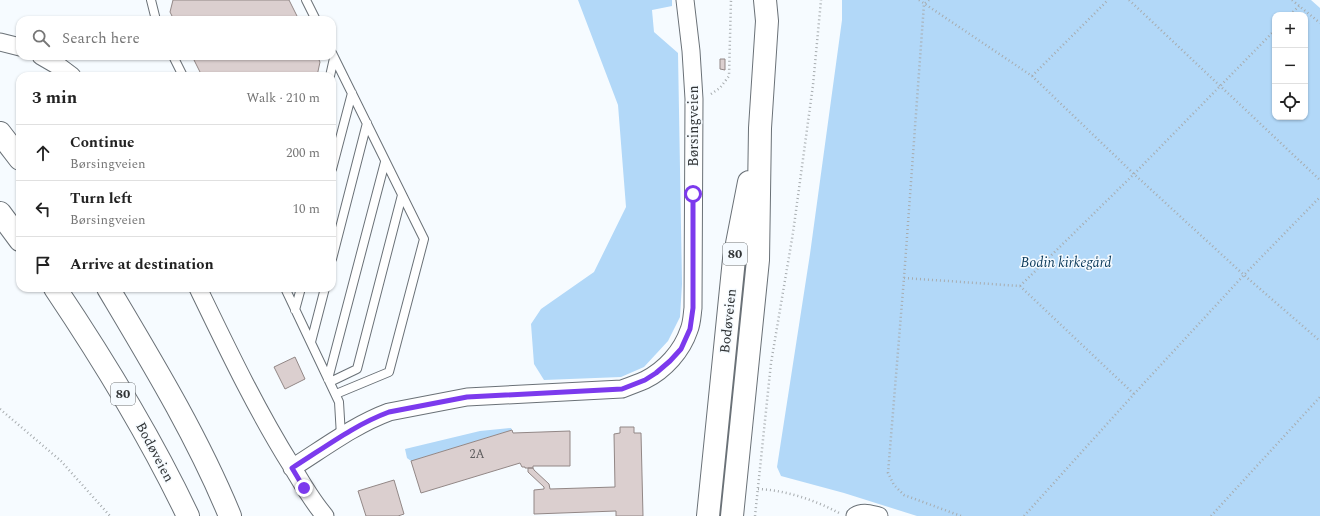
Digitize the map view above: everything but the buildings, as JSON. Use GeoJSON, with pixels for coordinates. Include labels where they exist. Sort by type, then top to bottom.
{"type":"FeatureCollection","features":[{"type":"Feature","properties":{"kind":"main road","name":"Bodøveien"},"geometry":{"type":"LineString","coordinates":[[732,516],[758,260],[760,128],[767,21],[765,0]]}},
{"type":"Feature","properties":{"kind":"main road","name":"Bodøveien"},"geometry":{"type":"LineString","coordinates":[[708,516],[734,259],[760,128]]}},
{"type":"Feature","properties":{"kind":"main road"},"geometry":{"type":"LineString","coordinates":[[0,133],[16,154]]}},
{"type":"Feature","properties":{"kind":"main road"},"geometry":{"type":"LineString","coordinates":[[0,213],[16,235]]}},
{"type":"Feature","properties":{"kind":"main road","name":"Bodøveien"},"geometry":{"type":"LineString","coordinates":[[57,292],[128,403],[156,453],[188,516]]}},
{"type":"Feature","properties":{"kind":"main road"},"geometry":{"type":"LineString","coordinates":[[110,292],[156,369],[220,492],[230,516]]}},
{"type":"Feature","properties":{"kind":"street","name":"Børsingveien"},"geometry":{"type":"LineString","coordinates":[[292,468],[341,436],[366,422],[389,412],[467,397],[622,389],[645,380],[656,373],[681,349],[690,329],[693,308],[694,99],[691,51],[685,0]]}},
{"type":"Feature","properties":{"kind":"street"},"geometry":{"type":"LineString","coordinates":[[0,42],[16,46]]}},
{"type":"Feature","properties":{"kind":"street"},"geometry":{"type":"LineString","coordinates":[[49,60],[67,72]]}},
{"type":"Feature","properties":{"kind":"street"},"geometry":{"type":"LineString","coordinates":[[200,292],[256,404],[292,468],[316,506],[325,516]]}},
{"type":"Feature","properties":{"kind":"street"},"geometry":{"type":"LineString","coordinates":[[855,516],[868,513],[879,516]]}},
{"type":"Feature","properties":{"kind":"lane"},"geometry":{"type":"LineString","coordinates":[[151,0],[155,16]]}},
{"type":"Feature","properties":{"kind":"lane"},"geometry":{"type":"LineString","coordinates":[[306,0],[314,16]]}},
{"type":"Feature","properties":{"kind":"lane"},"geometry":{"type":"LineString","coordinates":[[176,60],[181,72]]}},
{"type":"Feature","properties":{"kind":"lane"},"geometry":{"type":"LineString","coordinates":[[331,72],[332,60]]}},
{"type":"Feature","properties":{"kind":"lane"},"geometry":{"type":"LineString","coordinates":[[336,60],[424,239],[389,372],[336,394]]}},
{"type":"Feature","properties":{"kind":"lane"},"geometry":{"type":"LineString","coordinates":[[336,154],[352,93]]}},
{"type":"Feature","properties":{"kind":"lane"},"geometry":{"type":"LineString","coordinates":[[336,243],[367,123]]}},
{"type":"Feature","properties":{"kind":"lane"},"geometry":{"type":"LineString","coordinates":[[329,381],[385,162]]}},
{"type":"Feature","properties":{"kind":"lane"},"geometry":{"type":"LineString","coordinates":[[329,381],[358,369],[402,195]]}},
{"type":"Feature","properties":{"kind":"lane"},"geometry":{"type":"LineString","coordinates":[[287,292],[336,394],[339,402],[341,436]]}},
{"type":"Feature","properties":{"kind":"lane"},"geometry":{"type":"LineString","coordinates":[[295,310],[300,292]]}},
{"type":"Feature","properties":{"kind":"lane"},"geometry":{"type":"LineString","coordinates":[[311,342],[324,292]]}},
{"type":"Feature","properties":{"kind":"path"},"geometry":{"type":"LineString","coordinates":[[694,99],[711,95],[720,88],[729,76],[731,0]]}},
{"type":"Feature","properties":{"kind":"path"},"geometry":{"type":"LineString","coordinates":[[755,516],[771,363],[793,233],[813,85],[821,0]]}},
{"type":"Feature","properties":{"kind":"path"},"geometry":{"type":"LineString","coordinates":[[919,0],[1032,76],[1134,174],[1244,275],[1320,341]]}},
{"type":"Feature","properties":{"kind":"path"},"geometry":{"type":"LineString","coordinates":[[929,0],[924,4],[888,473],[894,485],[904,495],[961,516]]}},
{"type":"Feature","properties":{"kind":"path"},"geometry":{"type":"LineString","coordinates":[[1032,76],[1108,0]]}},
{"type":"Feature","properties":{"kind":"path"},"geometry":{"type":"LineString","coordinates":[[1129,0],[1320,180]]}},
{"type":"Feature","properties":{"kind":"path"},"geometry":{"type":"LineString","coordinates":[[1292,0],[1320,23]]}},
{"type":"Feature","properties":{"kind":"path"},"geometry":{"type":"LineString","coordinates":[[1293,12],[1299,6]]}},
{"type":"Feature","properties":{"kind":"path"},"geometry":{"type":"LineString","coordinates":[[1020,286],[1134,174],[1272,33]]}},
{"type":"Feature","properties":{"kind":"path"},"geometry":{"type":"LineString","coordinates":[[1024,516],[1244,275],[1320,197]]}},
{"type":"Feature","properties":{"kind":"path"},"geometry":{"type":"LineString","coordinates":[[904,278],[1020,286],[1134,394]]}},
{"type":"Feature","properties":{"kind":"path"},"geometry":{"type":"LineString","coordinates":[[1210,516],[1320,397]]}},
{"type":"Feature","properties":{"kind":"path"},"geometry":{"type":"LineString","coordinates":[[0,409],[61,461],[110,516]]}},
{"type":"Feature","properties":{"kind":"path"},"geometry":{"type":"LineString","coordinates":[[758,489],[782,491],[828,507],[844,516]]}},
{"type":"Feature","properties":{"kind":"green space"},"geometry":{"type":"Polygon","coordinates":[[[578,0],[672,0],[672,6],[652,10],[654,32],[678,53],[682,284],[680,317],[668,341],[644,367],[621,377],[544,380],[534,364],[531,324],[541,309],[594,272],[626,207],[618,105],[578,0]]]}},
{"type":"Feature","properties":{"kind":"green space","name":"Bodin kirkegård"},"geometry":{"type":"Polygon","coordinates":[[[842,0],[1311,0],[1320,8],[1320,516],[917,516],[844,493],[781,476],[777,467],[810,254],[842,20],[842,0]]]}},
{"type":"Feature","properties":{"kind":"green space"},"geometry":{"type":"Polygon","coordinates":[[[511,428],[512,430],[411,461],[407,458],[405,449],[480,431],[511,428]]]}},
{"type":"Feature","properties":{"kind":"route"},"geometry":{"type":"LineString","coordinates":[[304,488],[292,468],[354,428],[377,416],[389,412],[467,397],[622,389],[645,380],[656,373],[681,349],[690,329],[693,308],[693,194]]}}]}
